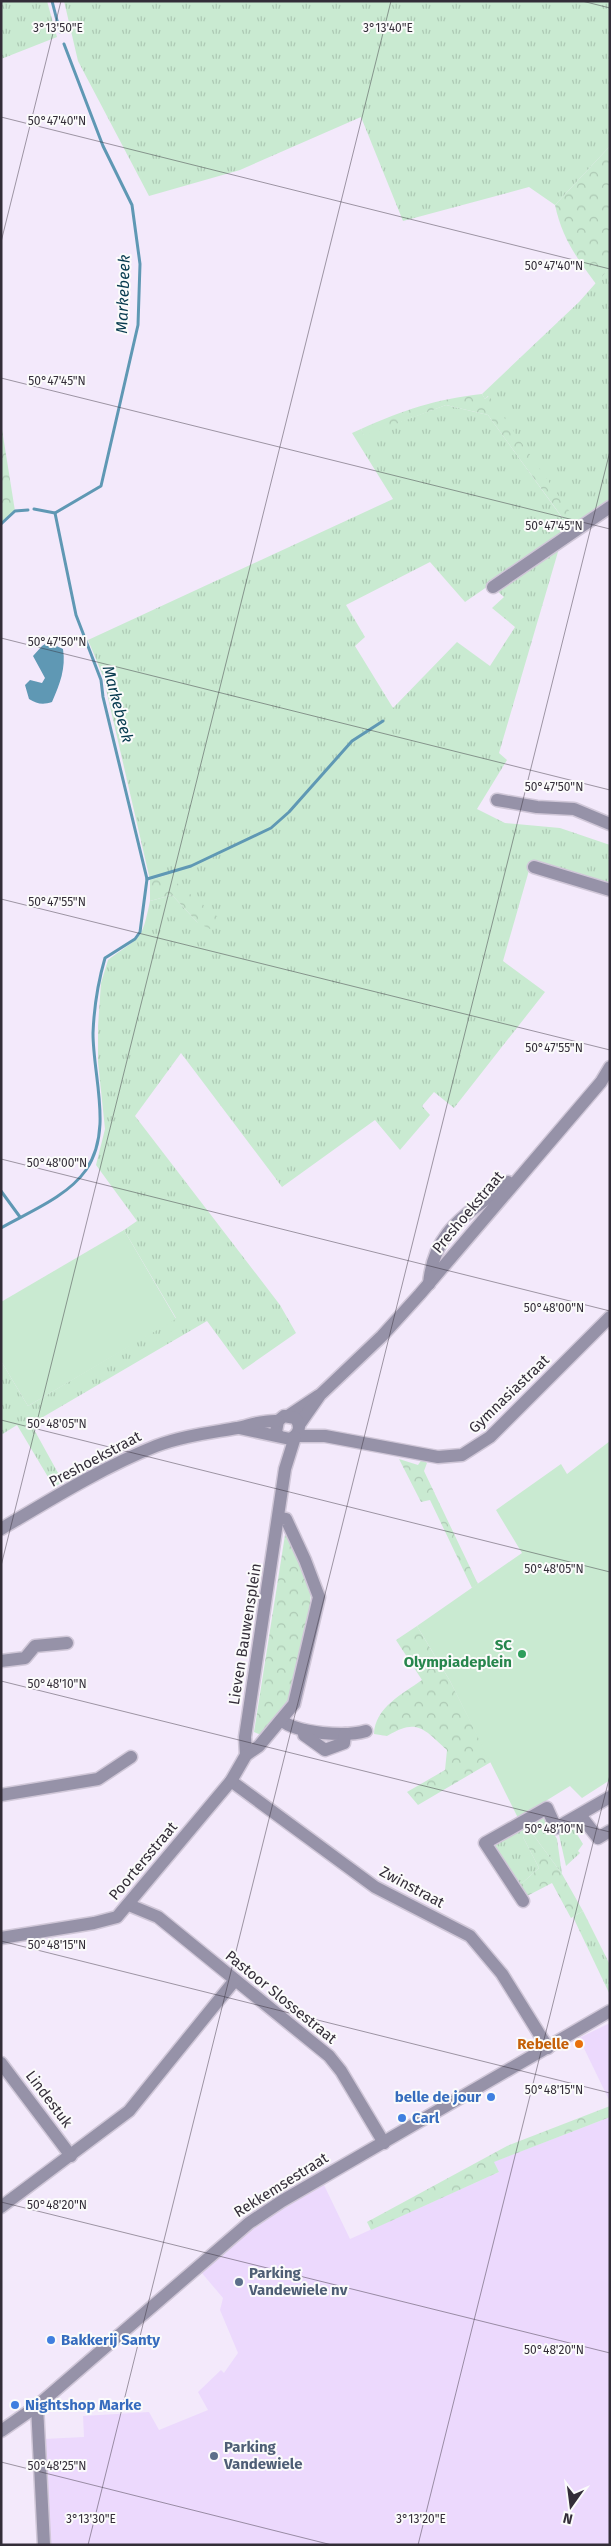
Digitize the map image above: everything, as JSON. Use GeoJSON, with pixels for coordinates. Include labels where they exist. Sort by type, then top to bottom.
{"type":"FeatureCollection","features":[{"type":"Feature","properties":{"kind":"street"},"geometry":{"type":"LineString","coordinates":[[493,587],[610,507]]}},
{"type":"Feature","properties":{"kind":"street"},"geometry":{"type":"LineString","coordinates":[[497,800],[537,807],[574,809],[610,824]]}},
{"type":"Feature","properties":{"kind":"street"},"geometry":{"type":"LineString","coordinates":[[534,868],[610,890]]}},
{"type":"Feature","properties":{"kind":"street","name":"Preshoekstraat"},"geometry":{"type":"LineString","coordinates":[[1,1529],[125,1460],[148,1450],[184,1437],[239,1428],[249,1423],[283,1418],[320,1395],[382,1336],[429,1284],[601,1082],[610,1068]]}},
{"type":"Feature","properties":{"kind":"street","name":"Preshoekstraat"},"geometry":{"type":"LineString","coordinates":[[429,1284],[431,1262],[440,1241],[459,1220],[533,1162]]}},
{"type":"Feature","properties":{"kind":"street","name":"Gymnasiastraat"},"geometry":{"type":"LineString","coordinates":[[297,1431],[312,1428],[325,1436],[438,1458],[462,1455],[490,1437],[610,1317]]}},
{"type":"Feature","properties":{"kind":"street","name":"Preshoekstraat"},"geometry":{"type":"LineString","coordinates":[[297,1431],[320,1395]]}},
{"type":"Feature","properties":{"kind":"street"},"geometry":{"type":"LineString","coordinates":[[283,1418],[295,1418],[297,1431],[285,1439],[280,1437],[276,1426],[283,1418]]}},
{"type":"Feature","properties":{"kind":"street","name":"Preshoekstraat"},"geometry":{"type":"LineString","coordinates":[[239,1428],[280,1437]]}},
{"type":"Feature","properties":{"kind":"street","name":"Lieven Bauwensplein"},"geometry":{"type":"LineString","coordinates":[[246,1755],[244,1737],[285,1469],[297,1431]]}},
{"type":"Feature","properties":{"kind":"street","name":"Lieven Bauwensplein"},"geometry":{"type":"LineString","coordinates":[[280,1437],[285,1469]]}},
{"type":"Feature","properties":{"kind":"street"},"geometry":{"type":"LineString","coordinates":[[231,1781],[246,1755],[259,1746],[294,1704],[319,1597],[293,1531],[286,1519],[279,1518]]}},
{"type":"Feature","properties":{"kind":"street"},"geometry":{"type":"LineString","coordinates":[[1,1661],[25,1658],[35,1646],[67,1643]]}},
{"type":"Feature","properties":{"kind":"street"},"geometry":{"type":"LineString","coordinates":[[280,1720],[292,1727],[304,1730],[345,1734],[366,1730]]}},
{"type":"Feature","properties":{"kind":"street"},"geometry":{"type":"LineString","coordinates":[[1,1795],[98,1779],[131,1757]]}},
{"type":"Feature","properties":{"kind":"street","name":"Poortersstraat"},"geometry":{"type":"LineString","coordinates":[[1,1938],[94,1923],[117,1916],[129,1905],[231,1781]]}},
{"type":"Feature","properties":{"kind":"street","name":"Zwinstraat"},"geometry":{"type":"LineString","coordinates":[[231,1781],[375,1887],[470,1936],[502,1974],[548,2048]]}},
{"type":"Feature","properties":{"kind":"street"},"geometry":{"type":"LineString","coordinates":[[522,1901],[485,1843],[547,1808],[556,1828],[610,1797]]}},
{"type":"Feature","properties":{"kind":"street"},"geometry":{"type":"LineString","coordinates":[[580,1815],[598,1838],[610,1830]]}},
{"type":"Feature","properties":{"kind":"street","name":"Pastoor Slossestraat"},"geometry":{"type":"LineString","coordinates":[[129,1905],[158,1917],[329,2056],[341,2071],[384,2143]]}},
{"type":"Feature","properties":{"kind":"street"},"geometry":{"type":"LineString","coordinates":[[1,2208],[129,2112],[235,1980]]}},
{"type":"Feature","properties":{"kind":"street","name":"Rekkemsestraat"},"geometry":{"type":"LineString","coordinates":[[1,2431],[37,2406],[243,2227],[282,2201],[610,2011]]}},
{"type":"Feature","properties":{"kind":"street","name":"Lindestuk"},"geometry":{"type":"LineString","coordinates":[[1,2063],[71,2156]]}},
{"type":"Feature","properties":{"kind":"street"},"geometry":{"type":"LineString","coordinates":[[37,2406],[44,2545]]}},
{"type":"Feature","properties":{"kind":"shaded area"},"geometry":{"type":"Polygon","coordinates":[[[610,2023],[610,2102],[579,2038],[610,2023]]]}},
{"type":"Feature","properties":{"kind":"shaded area"},"geometry":{"type":"Polygon","coordinates":[[[610,2117],[610,2545],[50,2545],[44,2439],[84,2437],[83,2416],[149,2412],[159,2430],[208,2410],[198,2392],[221,2370],[224,2373],[238,2353],[220,2310],[223,2298],[201,2272],[242,2237],[280,2210],[324,2185],[350,2239],[499,2172],[493,2162],[610,2117]]]}},
{"type":"Feature","properties":{"kind":"green space"},"geometry":{"type":"Polygon","coordinates":[[[1,1],[47,1],[57,37],[1,59],[1,1]]]}},
{"type":"Feature","properties":{"kind":"green space"},"geometry":{"type":"Polygon","coordinates":[[[64,1],[610,1],[610,146],[555,205],[529,187],[403,221],[361,117],[240,170],[149,196],[78,61],[64,1]]]}},
{"type":"Feature","properties":{"kind":"green space"},"geometry":{"type":"Polygon","coordinates":[[[610,146],[610,267],[596,284],[571,247],[555,205],[610,146]]]}},
{"type":"Feature","properties":{"kind":"green space"},"geometry":{"type":"Polygon","coordinates":[[[610,267],[610,502],[465,602],[430,562],[346,605],[365,637],[355,646],[393,708],[457,642],[490,666],[515,627],[492,608],[504,597],[496,590],[560,545],[499,753],[507,760],[477,809],[505,823],[560,828],[610,845],[610,883],[532,860],[503,961],[545,992],[454,1108],[434,1092],[422,1106],[430,1115],[400,1150],[375,1120],[282,1187],[181,1053],[135,1116],[280,1305],[296,1333],[243,1370],[207,1321],[31,1424],[63,1482],[54,1487],[17,1425],[1,1435],[1,1361],[28,1406],[176,1318],[124,1230],[137,1221],[96,1165],[105,1129],[98,1062],[98,1026],[101,983],[108,960],[138,937],[144,925],[150,901],[172,895],[198,923],[167,875],[150,880],[103,676],[88,640],[393,499],[352,433],[361,429],[364,435],[446,405],[488,415],[563,519],[571,515],[488,396],[485,399],[482,394],[579,302],[610,267]]]}},
{"type":"Feature","properties":{"kind":"green space"},"geometry":{"type":"Polygon","coordinates":[[[482,394],[485,399],[489,396],[572,515],[564,520],[488,415],[446,405],[364,436],[361,429],[420,406],[482,394]]]}},
{"type":"Feature","properties":{"kind":"green space"},"geometry":{"type":"Polygon","coordinates":[[[1,423],[15,511],[1,524],[1,423]]]}},
{"type":"Feature","properties":{"kind":"green space"},"geometry":{"type":"Polygon","coordinates":[[[167,875],[218,917],[210,929],[198,923],[172,895],[150,901],[150,880],[167,875]]]}},
{"type":"Feature","properties":{"kind":"green space"},"geometry":{"type":"Polygon","coordinates":[[[124,1230],[176,1319],[28,1406],[1,1361],[1,1302],[124,1230]]]}},
{"type":"Feature","properties":{"kind":"green space","name":"SC Olympiadeplein"},"geometry":{"type":"Polygon","coordinates":[[[610,1441],[610,1780],[582,1798],[570,1786],[518,1818],[450,1681],[417,1626],[522,1553],[496,1510],[561,1464],[567,1474],[610,1441]]]}},
{"type":"Feature","properties":{"kind":"green space"},"geometry":{"type":"Polygon","coordinates":[[[399,1459],[418,1465],[422,1459],[427,1463],[424,1471],[478,1584],[472,1588],[430,1500],[421,1502],[399,1459]]]}},
{"type":"Feature","properties":{"kind":"green space"},"geometry":{"type":"Polygon","coordinates":[[[285,1535],[292,1538],[311,1590],[309,1617],[291,1702],[261,1735],[254,1732],[285,1535]]]}},
{"type":"Feature","properties":{"kind":"green space"},"geometry":{"type":"Polygon","coordinates":[[[417,1626],[450,1681],[491,1762],[418,1805],[407,1792],[445,1770],[447,1750],[432,1736],[419,1728],[406,1728],[387,1736],[374,1734],[379,1716],[391,1702],[422,1680],[396,1640],[417,1626]]]}},
{"type":"Feature","properties":{"kind":"green space"},"geometry":{"type":"Polygon","coordinates":[[[540,1818],[545,1819],[557,1839],[562,1874],[529,1829],[523,1837],[539,1868],[520,1885],[495,1847],[496,1842],[540,1818]]]}},
{"type":"Feature","properties":{"kind":"green space"},"geometry":{"type":"Polygon","coordinates":[[[572,1826],[583,1844],[578,1851],[580,1853],[566,1866],[559,1835],[572,1826]]]}},
{"type":"Feature","properties":{"kind":"green space"},"geometry":{"type":"Polygon","coordinates":[[[529,1829],[562,1874],[583,1911],[571,1918],[552,1883],[527,1896],[520,1885],[539,1868],[523,1837],[524,1832],[529,1829]]]}},
{"type":"Feature","properties":{"kind":"green space"},"geometry":{"type":"Polygon","coordinates":[[[583,1911],[610,1965],[610,1995],[573,1917],[583,1911]]]}},
{"type":"Feature","properties":{"kind":"green space"},"geometry":{"type":"Polygon","coordinates":[[[610,2106],[610,2117],[494,2162],[499,2172],[371,2230],[367,2222],[507,2146],[610,2106]]]}},
{"type":"Feature","properties":{"kind":"water"},"geometry":{"type":"Polygon","coordinates":[[[48,642],[63,649],[63,669],[52,702],[40,704],[29,699],[25,685],[30,680],[42,683],[45,678],[33,656],[48,642]]]}},
{"type":"Feature","properties":{"kind":"waterway","name":"Markebeek"},"geometry":{"type":"LineString","coordinates":[[52,1],[60,32]]}},
{"type":"Feature","properties":{"kind":"waterway","name":"Markebeek"},"geometry":{"type":"LineString","coordinates":[[1,1228],[47,1203],[69,1188],[86,1170],[94,1154],[100,1121],[93,1033],[98,986],[105,958],[135,939],[140,932],[147,879],[103,697],[101,680],[76,615],[55,513],[101,486],[138,325],[140,264],[132,205],[103,146],[64,44]]}},
{"type":"Feature","properties":{"kind":"waterway"},"geometry":{"type":"LineString","coordinates":[[34,509],[55,513]]}},
{"type":"Feature","properties":{"kind":"waterway"},"geometry":{"type":"LineString","coordinates":[[1,524],[15,511],[28,510]]}},
{"type":"Feature","properties":{"kind":"waterway"},"geometry":{"type":"LineString","coordinates":[[147,879],[191,866],[271,828],[289,812],[352,741],[383,721]]}},
{"type":"Feature","properties":{"kind":"waterway"},"geometry":{"type":"LineString","coordinates":[[1,1191],[20,1217]]}},
{"type":"Feature","properties":{"kind":"place","name":"SC Olympiadeplein"},"geometry":{"type":"Point","coordinates":[522,1654]}},
{"type":"Feature","properties":{"kind":"place","name":"Rebelle"},"geometry":{"type":"Point","coordinates":[579,2044]}},
{"type":"Feature","properties":{"kind":"place","name":"belle de jour"},"geometry":{"type":"Point","coordinates":[491,2097]}},
{"type":"Feature","properties":{"kind":"place","name":"Carl"},"geometry":{"type":"Point","coordinates":[402,2118]}},
{"type":"Feature","properties":{"kind":"place","name":"Parking Vandewiele nv"},"geometry":{"type":"Point","coordinates":[239,2282]}},
{"type":"Feature","properties":{"kind":"place","name":"Bakkerij Santy"},"geometry":{"type":"Point","coordinates":[51,2340]}},
{"type":"Feature","properties":{"kind":"place","name":"Nightshop Marke"},"geometry":{"type":"Point","coordinates":[15,2405]}},
{"type":"Feature","properties":{"kind":"place","name":"Parking Vandewiele"},"geometry":{"type":"Point","coordinates":[214,2456]}}]}
